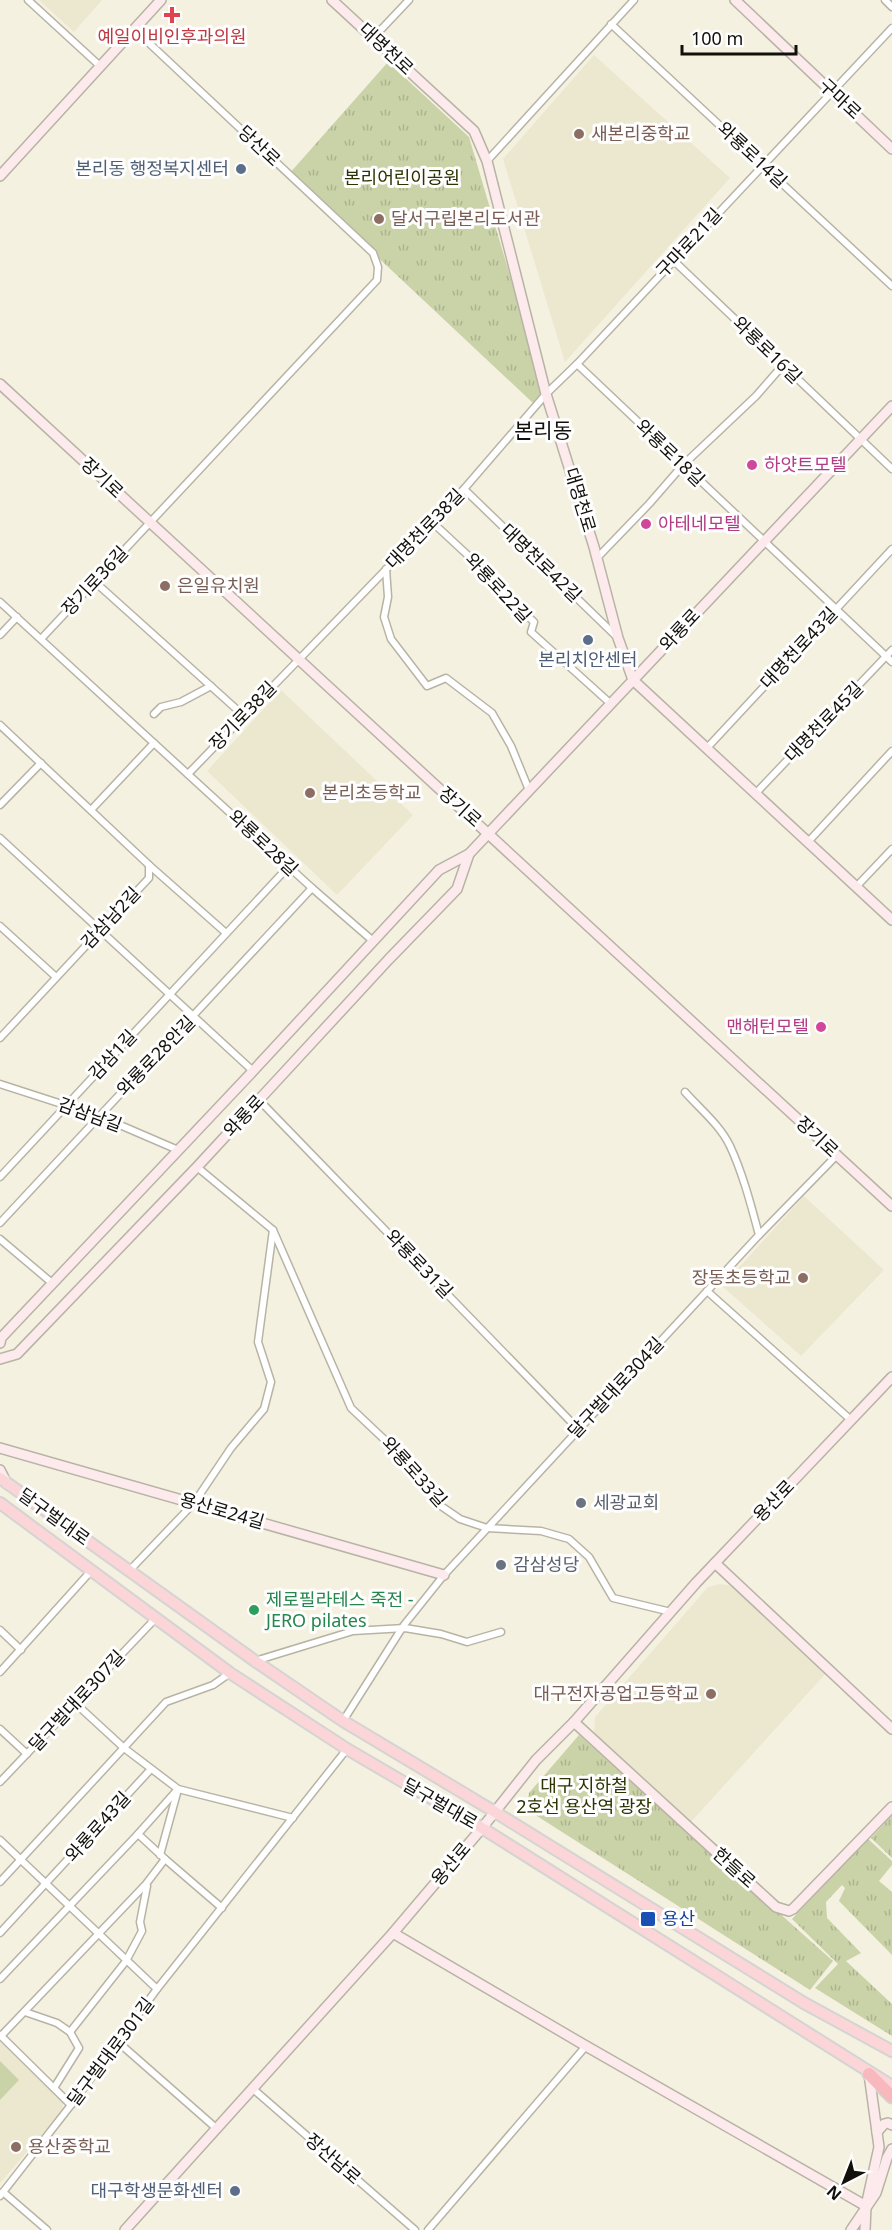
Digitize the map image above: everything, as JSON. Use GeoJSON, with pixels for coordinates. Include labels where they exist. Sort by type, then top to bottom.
{"type":"FeatureCollection","features":[{"type":"Feature","properties":{"kind":"highway"},"geometry":{"type":"LineString","coordinates":[[869,2074],[892,2097]]}},
{"type":"Feature","properties":{"kind":"main road"},"geometry":{"type":"LineString","coordinates":[[0,176],[161,0]]}},
{"type":"Feature","properties":{"kind":"main road","name":"대명천로"},"geometry":{"type":"LineString","coordinates":[[332,0],[474,131],[487,161],[546,394],[597,558],[618,638],[633,680],[892,920]]}},
{"type":"Feature","properties":{"kind":"main road","name":"구마로"},"geometry":{"type":"LineString","coordinates":[[735,0],[892,149]]}},
{"type":"Feature","properties":{"kind":"main road","name":"장기로"},"geometry":{"type":"LineString","coordinates":[[0,384],[892,1206]]}},
{"type":"Feature","properties":{"kind":"main road","name":"와룡로"},"geometry":{"type":"LineString","coordinates":[[0,1343],[1,1338],[52,1283],[439,870],[469,854],[892,406]]}},
{"type":"Feature","properties":{"kind":"main road","name":"와룡로"},"geometry":{"type":"LineString","coordinates":[[0,1359],[17,1354],[197,1167],[389,959],[457,889],[469,854]]}},
{"type":"Feature","properties":{"kind":"main road","name":"용산로"},"geometry":{"type":"LineString","coordinates":[[125,2230],[393,1933],[536,1760],[574,1722],[715,1563],[892,1377]]}},
{"type":"Feature","properties":{"kind":"main road","name":"용산로24길"},"geometry":{"type":"LineString","coordinates":[[0,1448],[444,1575]]}},
{"type":"Feature","properties":{"kind":"main road"},"geometry":{"type":"LineString","coordinates":[[0,1470],[4,1481]]}},
{"type":"Feature","properties":{"kind":"main road","name":"달구벌대로"},"geometry":{"type":"LineString","coordinates":[[4,1481],[255,1661],[343,1721],[804,2003],[892,2051]]}},
{"type":"Feature","properties":{"kind":"main road","name":"달구벌대로"},"geometry":{"type":"LineString","coordinates":[[0,1503],[230,1673],[347,1749],[482,1828],[869,2074],[892,2086]]}},
{"type":"Feature","properties":{"kind":"main road"},"geometry":{"type":"LineString","coordinates":[[715,1563],[892,1729]]}},
{"type":"Feature","properties":{"kind":"main road","name":"한들로"},"geometry":{"type":"LineString","coordinates":[[574,1722],[776,1906],[789,1911],[892,1807]]}},
{"type":"Feature","properties":{"kind":"main road"},"geometry":{"type":"LineString","coordinates":[[393,1933],[866,2206]]}},
{"type":"Feature","properties":{"kind":"main road"},"geometry":{"type":"LineString","coordinates":[[865,2230],[866,2206],[879,2147],[869,2074]]}},
{"type":"Feature","properties":{"kind":"main road"},"geometry":{"type":"LineString","coordinates":[[878,2132],[884,2124],[892,2125]]}},
{"type":"Feature","properties":{"kind":"main road"},"geometry":{"type":"LineString","coordinates":[[851,2230],[876,2193],[892,2149]]}},
{"type":"Feature","properties":{"kind":"street"},"geometry":{"type":"LineString","coordinates":[[28,0],[100,66]]}},
{"type":"Feature","properties":{"kind":"street"},"geometry":{"type":"LineString","coordinates":[[374,37],[409,0]]}},
{"type":"Feature","properties":{"kind":"street"},"geometry":{"type":"LineString","coordinates":[[487,161],[634,0]]}},
{"type":"Feature","properties":{"kind":"street"},"geometry":{"type":"LineString","coordinates":[[885,0],[892,7]]}},
{"type":"Feature","properties":{"kind":"street","name":"와룡로14길"},"geometry":{"type":"LineString","coordinates":[[611,24],[892,286]]}},
{"type":"Feature","properties":{"kind":"street","name":"구마로21길"},"geometry":{"type":"LineString","coordinates":[[546,394],[577,364],[762,164],[892,28]]}},
{"type":"Feature","properties":{"kind":"street","name":"당산로"},"geometry":{"type":"LineString","coordinates":[[134,29],[373,253],[378,267]]}},
{"type":"Feature","properties":{"kind":"street","name":"와룡로16길"},"geometry":{"type":"LineString","coordinates":[[673,260],[892,469]]}},
{"type":"Feature","properties":{"kind":"street","name":"장기로36길"},"geometry":{"type":"LineString","coordinates":[[41,639],[377,280],[378,267]]}},
{"type":"Feature","properties":{"kind":"street","name":"와룡로18길"},"geometry":{"type":"LineString","coordinates":[[577,364],[892,662]]}},
{"type":"Feature","properties":{"kind":"street"},"geometry":{"type":"LineString","coordinates":[[597,558],[683,465],[756,396],[783,365]]}},
{"type":"Feature","properties":{"kind":"street","name":"대명천로38길"},"geometry":{"type":"LineString","coordinates":[[298,659],[464,489],[546,394]]}},
{"type":"Feature","properties":{"kind":"street","name":"대명천로42길"},"geometry":{"type":"LineString","coordinates":[[464,489],[618,638]]}},
{"type":"Feature","properties":{"kind":"street","name":"와룡로22길"},"geometry":{"type":"LineString","coordinates":[[432,522],[487,573],[490,581],[534,622],[531,632],[611,704]]}},
{"type":"Feature","properties":{"kind":"street","name":"대명천로43길"},"geometry":{"type":"LineString","coordinates":[[708,748],[892,549]]}},
{"type":"Feature","properties":{"kind":"street"},"geometry":{"type":"LineString","coordinates":[[386,569],[388,597],[384,617],[391,639],[427,686],[446,678],[492,713],[511,746],[529,790]]}},
{"type":"Feature","properties":{"kind":"street"},"geometry":{"type":"LineString","coordinates":[[95,582],[243,716]]}},
{"type":"Feature","properties":{"kind":"street","name":"와룡로28길"},"geometry":{"type":"LineString","coordinates":[[0,602],[312,888],[373,941]]}},
{"type":"Feature","properties":{"kind":"street"},"geometry":{"type":"LineString","coordinates":[[0,635],[17,617]]}},
{"type":"Feature","properties":{"kind":"street","name":"대명천로45길"},"geometry":{"type":"LineString","coordinates":[[756,793],[892,650]]}},
{"type":"Feature","properties":{"kind":"street","name":"장기로38길"},"geometry":{"type":"LineString","coordinates":[[188,774],[298,659]]}},
{"type":"Feature","properties":{"kind":"street"},"geometry":{"type":"LineString","coordinates":[[154,714],[161,707],[181,702],[211,686]]}},
{"type":"Feature","properties":{"kind":"street","name":"감삼남2길"},"geometry":{"type":"LineString","coordinates":[[0,725],[149,865],[148,878],[0,1038]]}},
{"type":"Feature","properties":{"kind":"street"},"geometry":{"type":"LineString","coordinates":[[91,810],[154,743]]}},
{"type":"Feature","properties":{"kind":"street"},"geometry":{"type":"LineString","coordinates":[[808,842],[892,751]]}},
{"type":"Feature","properties":{"kind":"street"},"geometry":{"type":"LineString","coordinates":[[0,805],[40,763]]}},
{"type":"Feature","properties":{"kind":"street"},"geometry":{"type":"LineString","coordinates":[[0,838],[253,1071]]}},
{"type":"Feature","properties":{"kind":"street"},"geometry":{"type":"LineString","coordinates":[[856,887],[892,849]]}},
{"type":"Feature","properties":{"kind":"street"},"geometry":{"type":"LineString","coordinates":[[149,865],[226,933]]}},
{"type":"Feature","properties":{"kind":"street","name":"감삼1길"},"geometry":{"type":"LineString","coordinates":[[0,1177],[289,866]]}},
{"type":"Feature","properties":{"kind":"street","name":"와룡로28안길"},"geometry":{"type":"LineString","coordinates":[[0,1224],[312,888]]}},
{"type":"Feature","properties":{"kind":"street"},"geometry":{"type":"LineString","coordinates":[[0,926],[56,977]]}},
{"type":"Feature","properties":{"kind":"street","name":"감삼남길"},"geometry":{"type":"LineString","coordinates":[[0,1084],[99,1116],[178,1150]]}},
{"type":"Feature","properties":{"kind":"street"},"geometry":{"type":"LineString","coordinates":[[685,1092],[729,1144],[747,1190],[759,1234]]}},
{"type":"Feature","properties":{"kind":"street","name":"와룡로31길"},"geometry":{"type":"LineString","coordinates":[[259,1100],[578,1429]]}},
{"type":"Feature","properties":{"kind":"street","name":"달구벌대로304길"},"geometry":{"type":"LineString","coordinates":[[403,1628],[444,1575],[487,1528],[759,1234],[837,1155]]}},
{"type":"Feature","properties":{"kind":"street","name":"와룡로33길"},"geometry":{"type":"LineString","coordinates":[[197,1167],[273,1230],[351,1408],[405,1458],[441,1506],[460,1519],[487,1528],[541,1531],[569,1539],[589,1557],[613,1598],[670,1612]]}},
{"type":"Feature","properties":{"kind":"street"},"geometry":{"type":"LineString","coordinates":[[129,1571],[194,1503],[231,1448],[264,1409],[271,1382],[258,1342],[273,1230]]}},
{"type":"Feature","properties":{"kind":"street"},"geometry":{"type":"LineString","coordinates":[[0,1239],[52,1283]]}},
{"type":"Feature","properties":{"kind":"street"},"geometry":{"type":"LineString","coordinates":[[707,1291],[851,1420]]}},
{"type":"Feature","properties":{"kind":"street"},"geometry":{"type":"LineString","coordinates":[[0,1672],[91,1571]]}},
{"type":"Feature","properties":{"kind":"street","name":"달구벌대로307길"},"geometry":{"type":"LineString","coordinates":[[0,1782],[155,1619]]}},
{"type":"Feature","properties":{"kind":"street"},"geometry":{"type":"LineString","coordinates":[[343,1721],[403,1628]]}},
{"type":"Feature","properties":{"kind":"street"},"geometry":{"type":"LineString","coordinates":[[255,1661],[353,1631],[403,1628],[441,1634],[466,1642],[501,1632]]}},
{"type":"Feature","properties":{"kind":"street"},"geometry":{"type":"LineString","coordinates":[[0,1630],[21,1650]]}},
{"type":"Feature","properties":{"kind":"street"},"geometry":{"type":"LineString","coordinates":[[0,1882],[166,1702],[213,1685],[230,1673]]}},
{"type":"Feature","properties":{"kind":"street"},"geometry":{"type":"LineString","coordinates":[[75,1703],[124,1748],[177,1789],[293,1818]]}},
{"type":"Feature","properties":{"kind":"street"},"geometry":{"type":"LineString","coordinates":[[0,1729],[27,1754]]}},
{"type":"Feature","properties":{"kind":"street","name":"달구벌대로301길"},"geometry":{"type":"LineString","coordinates":[[1,2194],[71,2105],[157,1989],[347,1749]]}},
{"type":"Feature","properties":{"kind":"street","name":"와룡로43길"},"geometry":{"type":"LineString","coordinates":[[0,1933],[151,1769]]}},
{"type":"Feature","properties":{"kind":"street"},"geometry":{"type":"LineString","coordinates":[[71,2105],[1,2036],[147,1883],[163,1857],[177,1789]]}},
{"type":"Feature","properties":{"kind":"street","name":"와룡로43길"},"geometry":{"type":"LineString","coordinates":[[0,1979],[138,1834],[177,1789]]}},
{"type":"Feature","properties":{"kind":"street","name":"와룡로43길"},"geometry":{"type":"LineString","coordinates":[[138,1834],[163,1857]]}},
{"type":"Feature","properties":{"kind":"street"},"geometry":{"type":"LineString","coordinates":[[0,1840],[157,1989]]}},
{"type":"Feature","properties":{"kind":"street"},"geometry":{"type":"LineString","coordinates":[[163,1857],[222,1908]]}},
{"type":"Feature","properties":{"kind":"street"},"geometry":{"type":"LineString","coordinates":[[70,2032],[126,1961],[142,1932],[140,1922],[147,1883]]}},
{"type":"Feature","properties":{"kind":"street"},"geometry":{"type":"LineString","coordinates":[[25,2012],[57,2024],[70,2032],[79,2048],[54,2088]]}},
{"type":"Feature","properties":{"kind":"street"},"geometry":{"type":"LineString","coordinates":[[118,2042],[216,2128]]}},
{"type":"Feature","properties":{"kind":"street"},"geometry":{"type":"LineString","coordinates":[[428,2230],[586,2046]]}},
{"type":"Feature","properties":{"kind":"street","name":"장산남로"},"geometry":{"type":"LineString","coordinates":[[251,2088],[415,2230]]}},
{"type":"Feature","properties":{"kind":"street"},"geometry":{"type":"LineString","coordinates":[[1,2194],[47,2230]]}},
{"type":"Feature","properties":{"kind":"shaded area"},"geometry":{"type":"Polygon","coordinates":[[[39,0],[102,0],[74,32],[39,0]]]}},
{"type":"Feature","properties":{"kind":"shaded area"},"geometry":{"type":"Polygon","coordinates":[[[594,55],[730,178],[565,362],[503,159],[594,55]]]}},
{"type":"Feature","properties":{"kind":"shaded area","name":"본리초등학교"},"geometry":{"type":"Polygon","coordinates":[[[281,690],[413,815],[337,895],[207,771],[281,690]]]}},
{"type":"Feature","properties":{"kind":"shaded area","name":"장동초등학교"},"geometry":{"type":"Polygon","coordinates":[[[804,1196],[884,1270],[801,1356],[722,1286],[804,1196]]]}},
{"type":"Feature","properties":{"kind":"shaded area","name":"대구전자공업고등학교"},"geometry":{"type":"Polygon","coordinates":[[[720,1584],[734,1586],[827,1672],[690,1823],[594,1733],[595,1717],[708,1587],[720,1584]]]}},
{"type":"Feature","properties":{"kind":"shaded area","name":"용산중학교"},"geometry":{"type":"Polygon","coordinates":[[[0,2042],[63,2103],[63,2110],[0,2183],[0,2042]]]}},
{"type":"Feature","properties":{"kind":"green space","name":"본리어린이공원"},"geometry":{"type":"Polygon","coordinates":[[[388,62],[469,137],[544,391],[533,403],[289,174],[388,62]]]}},
{"type":"Feature","properties":{"kind":"green space","name":"대구 지하철 2호선 용산역 광장"},"geometry":{"type":"Polygon","coordinates":[[[579,1735],[833,1961],[810,1990],[526,1809],[529,1793],[579,1735]]]}},
{"type":"Feature","properties":{"kind":"green space"},"geometry":{"type":"Polygon","coordinates":[[[892,1815],[892,1858],[871,1838],[892,1815]]]}},
{"type":"Feature","properties":{"kind":"green space"},"geometry":{"type":"Polygon","coordinates":[[[867,1838],[892,1861],[892,1865],[879,1881],[892,1892],[892,1955],[839,1901],[845,1888],[842,1885],[826,1902],[827,1918],[861,1953],[846,1961],[892,2004],[892,2036],[815,1988],[838,1964],[792,1919],[867,1838]]]}},
{"type":"Feature","properties":{"kind":"green space"},"geometry":{"type":"Polygon","coordinates":[[[0,2061],[19,2080],[0,2100],[0,2061]]]}},
{"type":"Feature","properties":{"kind":"place","name":"예일이비인후과의원"},"geometry":{"type":"Point","coordinates":[172,15]}},
{"type":"Feature","properties":{"kind":"place","name":"새본리중학교"},"geometry":{"type":"Point","coordinates":[579,134]}},
{"type":"Feature","properties":{"kind":"place","name":"본리동 행정복지센터"},"geometry":{"type":"Point","coordinates":[241,169]}},
{"type":"Feature","properties":{"kind":"place","name":"달서구립본리도서관"},"geometry":{"type":"Point","coordinates":[379,219]}},
{"type":"Feature","properties":{"kind":"place","name":"하얏트모텔"},"geometry":{"type":"Point","coordinates":[752,465]}},
{"type":"Feature","properties":{"kind":"place","name":"아테네모텔"},"geometry":{"type":"Point","coordinates":[646,524]}},
{"type":"Feature","properties":{"kind":"place","name":"은일유치원"},"geometry":{"type":"Point","coordinates":[165,586]}},
{"type":"Feature","properties":{"kind":"place","name":"본리치안센터"},"geometry":{"type":"Point","coordinates":[588,640]}},
{"type":"Feature","properties":{"kind":"place","name":"본리초등학교"},"geometry":{"type":"Point","coordinates":[310,793]}},
{"type":"Feature","properties":{"kind":"place","name":"맨해턴모텔"},"geometry":{"type":"Point","coordinates":[821,1027]}},
{"type":"Feature","properties":{"kind":"place","name":"장동초등학교"},"geometry":{"type":"Point","coordinates":[803,1278]}},
{"type":"Feature","properties":{"kind":"place","name":"세광교회"},"geometry":{"type":"Point","coordinates":[581,1503]}},
{"type":"Feature","properties":{"kind":"place","name":"감삼성당"},"geometry":{"type":"Point","coordinates":[501,1565]}},
{"type":"Feature","properties":{"kind":"place","name":"제로필라테스 죽전 - JERO pilates"},"geometry":{"type":"Point","coordinates":[254,1610]}},
{"type":"Feature","properties":{"kind":"place","name":"대구전자공업고등학교"},"geometry":{"type":"Point","coordinates":[711,1694]}},
{"type":"Feature","properties":{"kind":"place","name":"용산"},"geometry":{"type":"Point","coordinates":[648,1919]}},
{"type":"Feature","properties":{"kind":"place","name":"용산중학교"},"geometry":{"type":"Point","coordinates":[16,2147]}},
{"type":"Feature","properties":{"kind":"place","name":"대구학생문화센터"},"geometry":{"type":"Point","coordinates":[235,2191]}},
{"type":"Feature","properties":{"kind":"district","name":"본리동"},"geometry":{"type":"Point","coordinates":[543,431]}}]}
